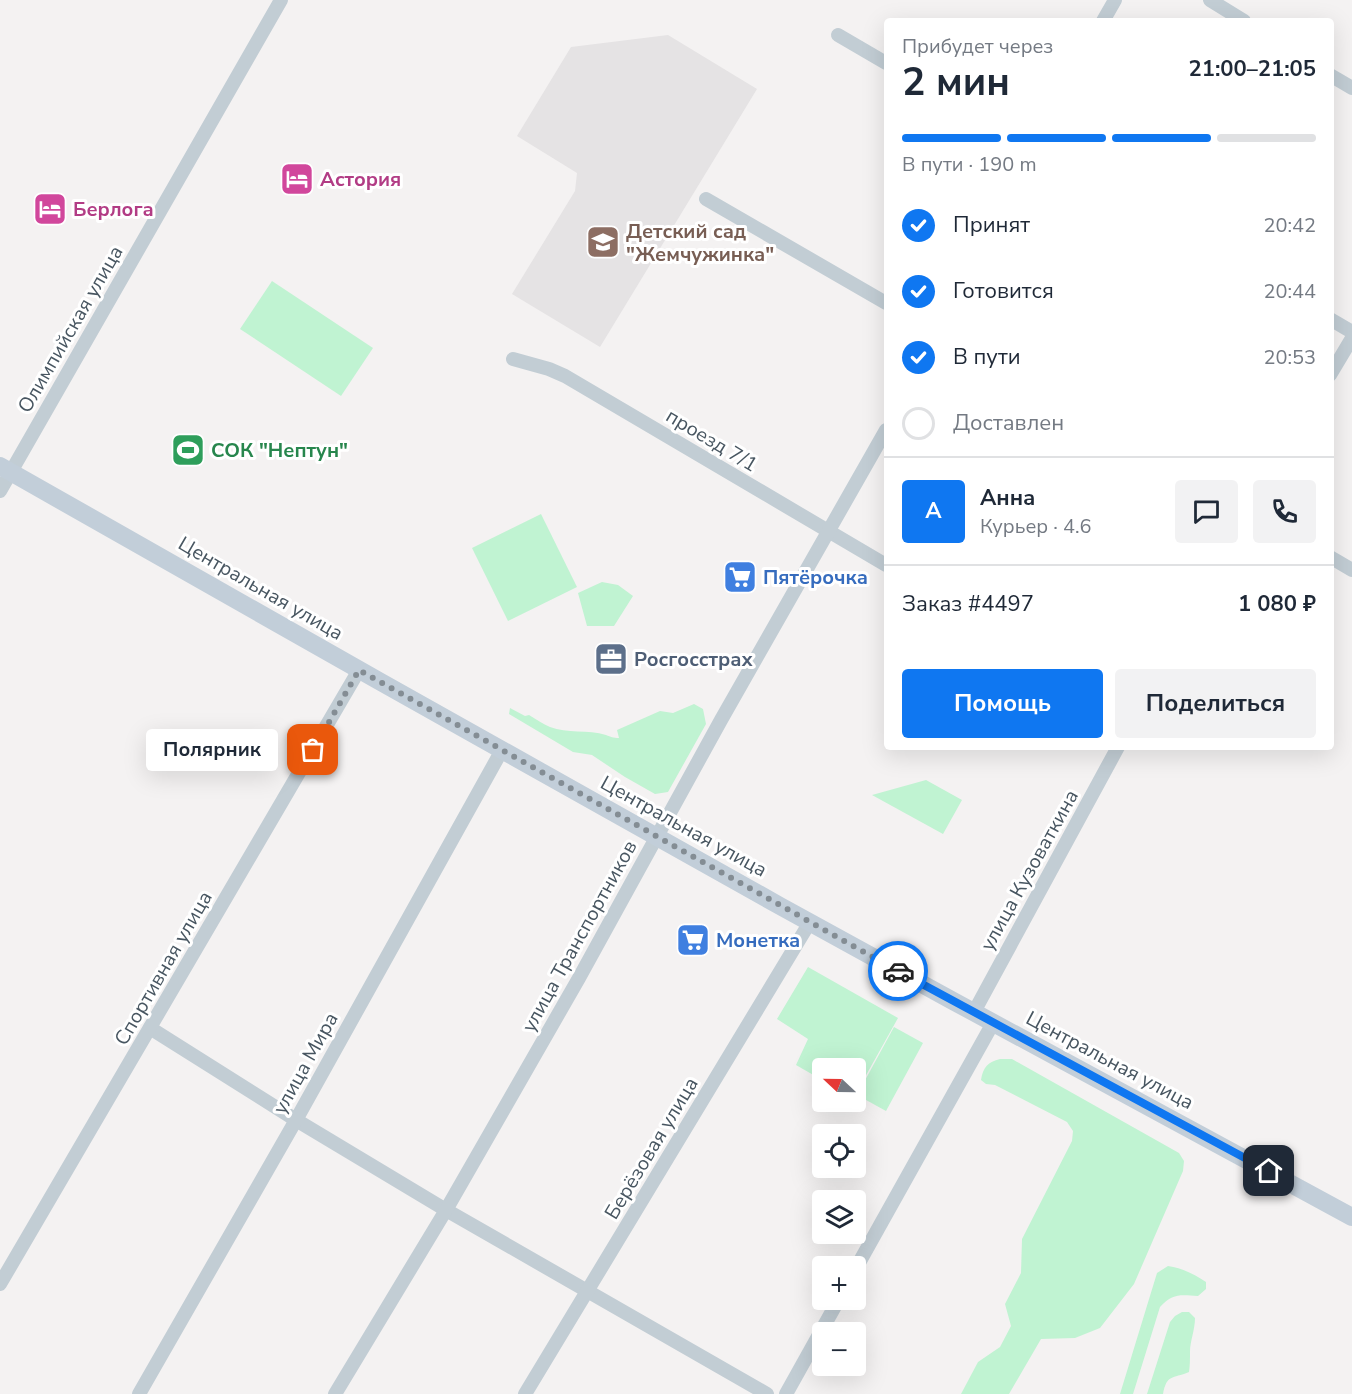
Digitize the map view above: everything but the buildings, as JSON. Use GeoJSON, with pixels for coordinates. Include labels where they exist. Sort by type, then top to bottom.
{"type":"FeatureCollection","features":[{"type":"Feature","properties":{"kind":"street","name":"Олимпийская улица"},"geometry":{"type":"LineString","coordinates":[[0,491],[5,469],[281,0]]}},
{"type":"Feature","properties":{"kind":"street"},"geometry":{"type":"LineString","coordinates":[[1104,18],[1115,0]]}},
{"type":"Feature","properties":{"kind":"street"},"geometry":{"type":"LineString","coordinates":[[1210,0],[1239,18]]}},
{"type":"Feature","properties":{"kind":"street"},"geometry":{"type":"LineString","coordinates":[[838,35],[884,62]]}},
{"type":"Feature","properties":{"kind":"street"},"geometry":{"type":"LineString","coordinates":[[1334,77],[1352,88]]}},
{"type":"Feature","properties":{"kind":"street"},"geometry":{"type":"LineString","coordinates":[[706,198],[884,302]]}},
{"type":"Feature","properties":{"kind":"street"},"geometry":{"type":"LineString","coordinates":[[1334,322],[1352,332]]}},
{"type":"Feature","properties":{"kind":"street"},"geometry":{"type":"LineString","coordinates":[[1334,368],[1352,338]]}},
{"type":"Feature","properties":{"kind":"street","name":"проезд 7/1"},"geometry":{"type":"LineString","coordinates":[[513,359],[565,376],[884,564]]}},
{"type":"Feature","properties":{"kind":"street","name":"улица Транспортников"},"geometry":{"type":"LineString","coordinates":[[335,1394],[446,1210],[579,978],[884,433]]}},
{"type":"Feature","properties":{"kind":"street","name":"Центральная улица"},"geometry":{"type":"LineString","coordinates":[[5,469],[810,922],[1352,1217]]}},
{"type":"Feature","properties":{"kind":"street"},"geometry":{"type":"LineString","coordinates":[[1334,559],[1352,570]]}},
{"type":"Feature","properties":{"kind":"street","name":"Спортивная улица"},"geometry":{"type":"LineString","coordinates":[[0,1284],[359,670]]}},
{"type":"Feature","properties":{"kind":"street","name":"улица Мира"},"geometry":{"type":"LineString","coordinates":[[139,1394],[296,1120],[502,750]]}},
{"type":"Feature","properties":{"kind":"street","name":"улица Кузоваткина"},"geometry":{"type":"LineString","coordinates":[[974,1012],[1116,750]]}},
{"type":"Feature","properties":{"kind":"street","name":"Берёзовая улица"},"geometry":{"type":"LineString","coordinates":[[525,1394],[810,922]]}},
{"type":"Feature","properties":{"kind":"street"},"geometry":{"type":"LineString","coordinates":[[863,1256],[993,1023]]}},
{"type":"Feature","properties":{"kind":"street"},"geometry":{"type":"LineString","coordinates":[[150,1028],[296,1120],[446,1210],[767,1394]]}},
{"type":"Feature","properties":{"kind":"street"},"geometry":{"type":"LineString","coordinates":[[786,1394],[833,1310]]}},
{"type":"Feature","properties":{"kind":"shaded area","name":"Детский сад \"Жемчужинка\""},"geometry":{"type":"Polygon","coordinates":[[[668,35],[757,89],[600,347],[512,294],[575,191],[577,173],[517,136],[571,47],[668,35]]]}},
{"type":"Feature","properties":{"kind":"green space"},"geometry":{"type":"Polygon","coordinates":[[[272,281],[373,348],[341,396],[240,329],[272,281]]]}},
{"type":"Feature","properties":{"kind":"green space"},"geometry":{"type":"Polygon","coordinates":[[[541,514],[577,587],[508,621],[472,548],[541,514]]]}},
{"type":"Feature","properties":{"kind":"green space"},"geometry":{"type":"Polygon","coordinates":[[[602,582],[618,585],[633,596],[614,626],[587,626],[578,593],[602,582]]]}},
{"type":"Feature","properties":{"kind":"green space"},"geometry":{"type":"Polygon","coordinates":[[[694,704],[703,709],[706,724],[668,792],[655,794],[592,755],[573,752],[509,714],[510,708],[557,729],[599,733],[619,738],[617,730],[660,711],[673,713],[694,704]]]}},
{"type":"Feature","properties":{"kind":"green space"},"geometry":{"type":"Polygon","coordinates":[[[926,780],[962,800],[943,834],[872,795],[926,780]]]}},
{"type":"Feature","properties":{"kind":"green space"},"geometry":{"type":"Polygon","coordinates":[[[808,967],[898,1018],[866,1075],[866,1058],[812,1058],[812,1074],[796,1065],[808,1039],[777,1019],[808,967]]]}},
{"type":"Feature","properties":{"kind":"green space"},"geometry":{"type":"Polygon","coordinates":[[[894,1027],[923,1043],[886,1111],[866,1100],[866,1078],[894,1027]]]}},
{"type":"Feature","properties":{"kind":"green space"},"geometry":{"type":"Polygon","coordinates":[[[1000,1059],[1012,1059],[1179,1153],[1184,1161],[1183,1171],[1134,1284],[1100,1328],[1075,1338],[1041,1339],[1009,1394],[961,1394],[978,1362],[1000,1347],[1011,1326],[1005,1304],[1021,1273],[1022,1239],[1072,1141],[1073,1131],[1067,1122],[981,1080],[987,1066],[1000,1059]]]}},
{"type":"Feature","properties":{"kind":"green space"},"geometry":{"type":"Polygon","coordinates":[[[1168,1266],[1183,1270],[1206,1282],[1206,1289],[1198,1296],[1173,1297],[1160,1307],[1133,1394],[1120,1394],[1157,1273],[1168,1266]]]}},
{"type":"Feature","properties":{"kind":"green space"},"geometry":{"type":"Polygon","coordinates":[[[1182,1312],[1189,1312],[1195,1318],[1189,1372],[1169,1380],[1163,1394],[1147,1394],[1170,1322],[1182,1312]]]}},
{"type":"Feature","properties":{"kind":"way so far"},"geometry":{"type":"LineString","coordinates":[[313,750],[359,670],[898,971]]}},
{"type":"Feature","properties":{"kind":"place","name":"Астория"},"geometry":{"type":"Point","coordinates":[297,179]}},
{"type":"Feature","properties":{"kind":"place","name":"Берлога"},"geometry":{"type":"Point","coordinates":[50,209]}},
{"type":"Feature","properties":{"kind":"place","name":"Детский сад \"Жемчужинка\""},"geometry":{"type":"Point","coordinates":[603,242]}},
{"type":"Feature","properties":{"kind":"place","name":"СОК \"Нептун\""},"geometry":{"type":"Point","coordinates":[188,450]}},
{"type":"Feature","properties":{"kind":"place","name":"Пятёрочка"},"geometry":{"type":"Point","coordinates":[740,577]}},
{"type":"Feature","properties":{"kind":"place","name":"Росгосстрах"},"geometry":{"type":"Point","coordinates":[611,659]}},
{"type":"Feature","properties":{"kind":"place","name":"Полярник"},"geometry":{"type":"Point","coordinates":[313,750]}},
{"type":"Feature","properties":{"kind":"place","name":"Монетка"},"geometry":{"type":"Point","coordinates":[693,940]}},
{"type":"Feature","properties":{"kind":"route"},"geometry":{"type":"LineString","coordinates":[[898,971],[1269,1171]]}}]}
